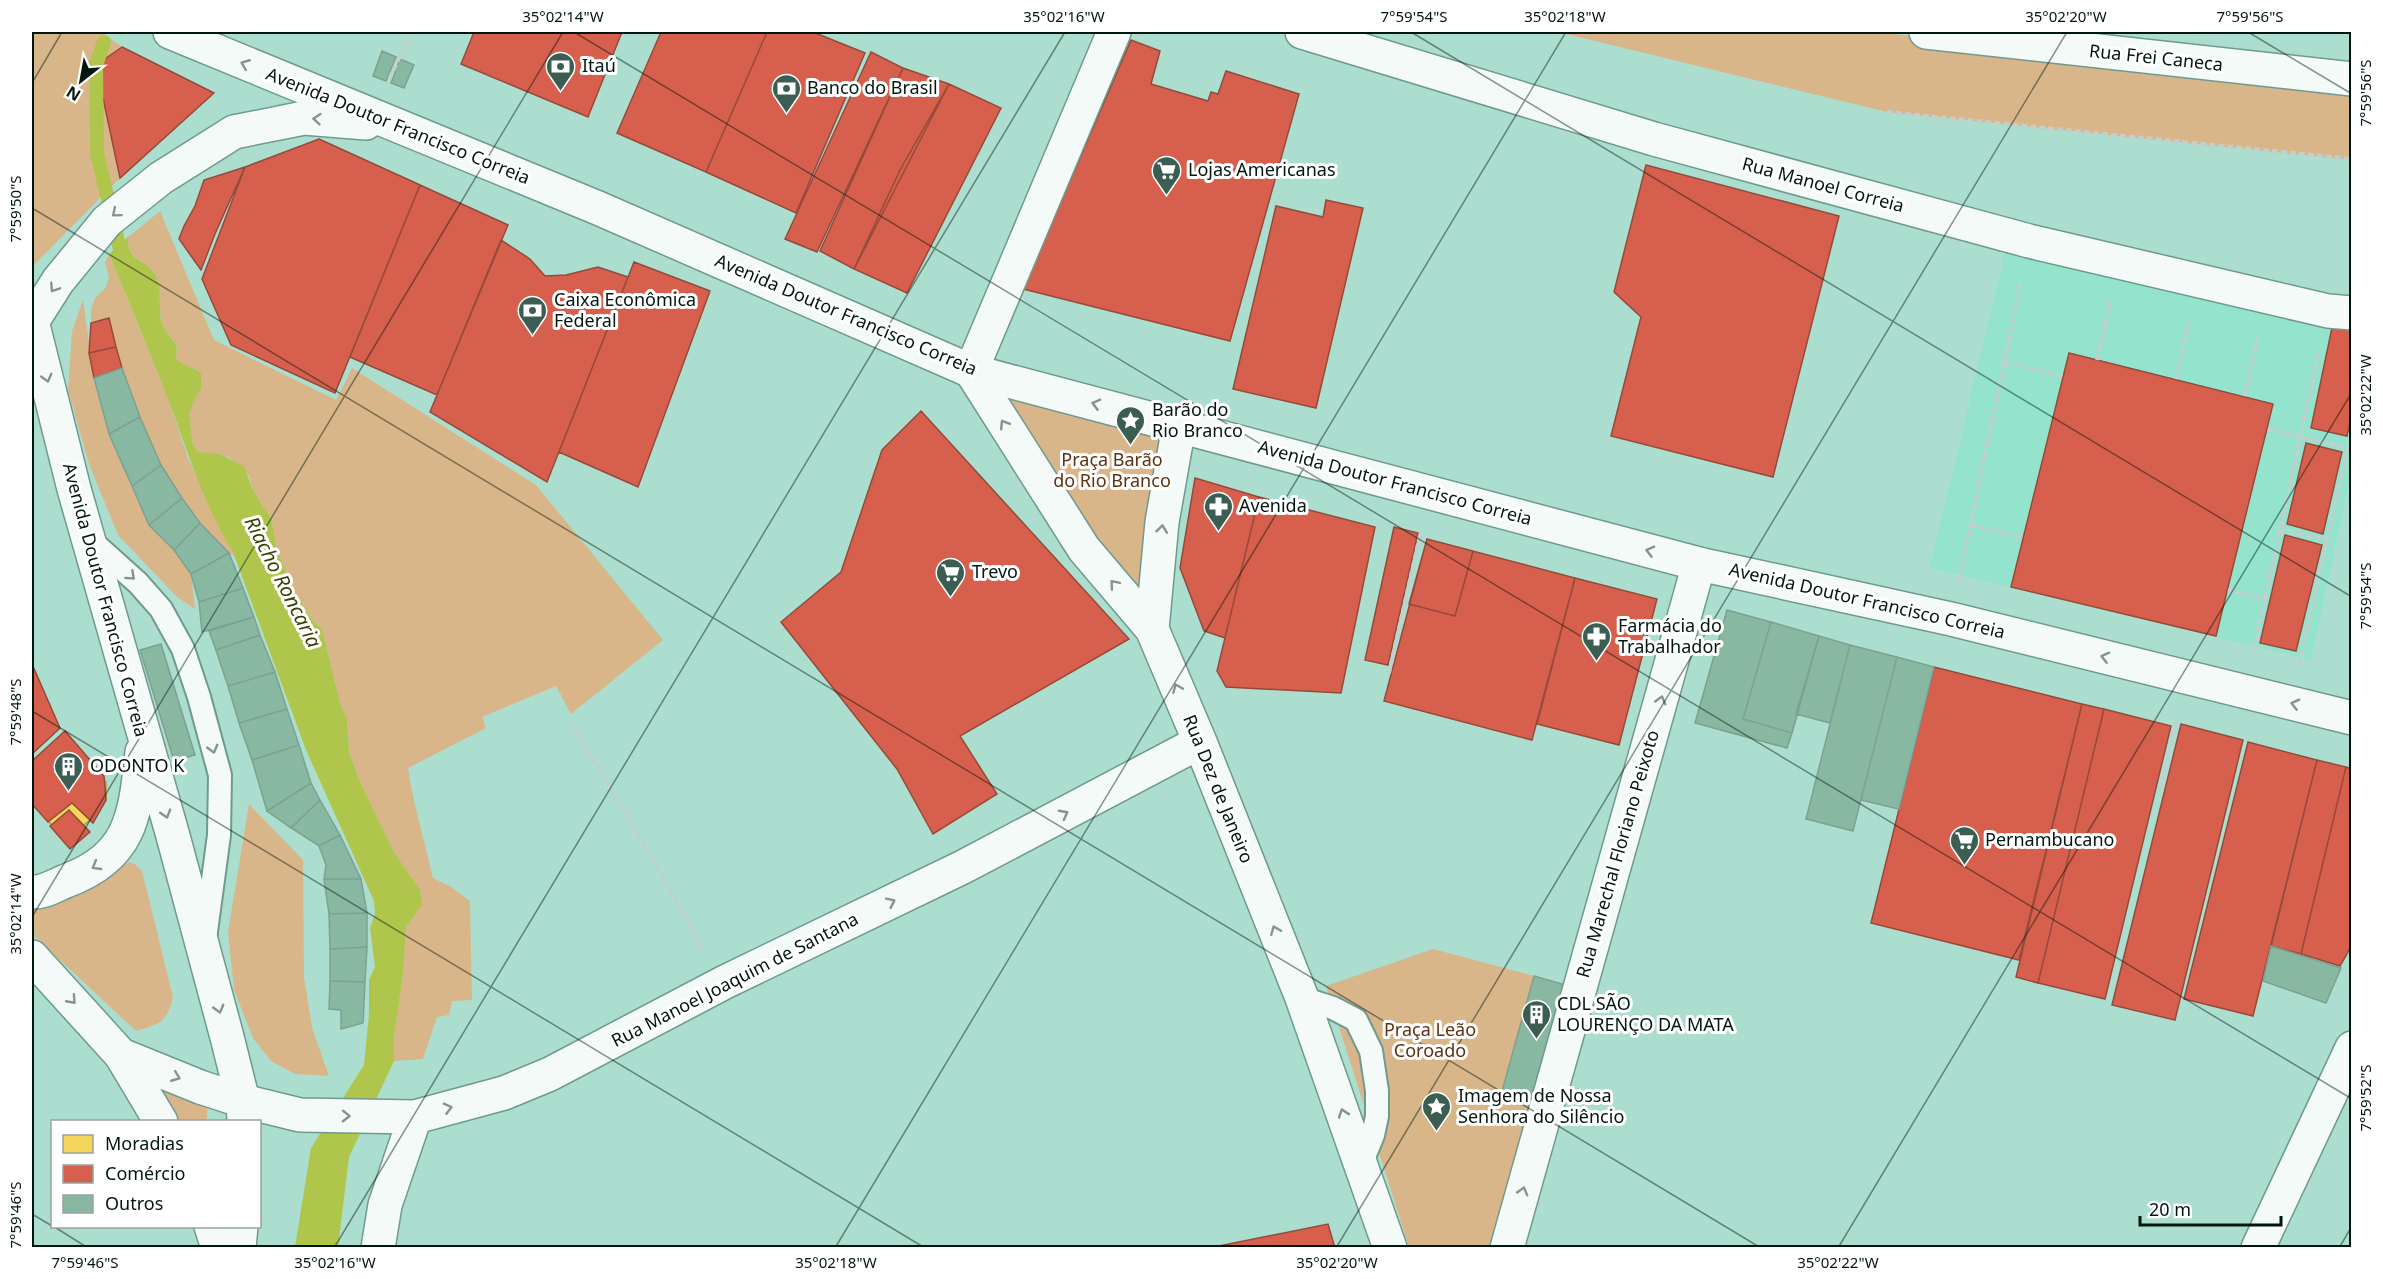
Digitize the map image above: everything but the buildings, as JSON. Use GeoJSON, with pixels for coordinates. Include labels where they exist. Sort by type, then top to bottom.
{"type":"FeatureCollection","features":[{"type":"Feature","properties":{"kind":"street","name":"Avenida Doutor Francisco Correia"},"geometry":{"type":"LineString","coordinates":[[170,32],[598,208],[971,371],[1699,564],[1951,619],[2352,718]]}},
{"type":"Feature","properties":{"kind":"street"},"geometry":{"type":"LineString","coordinates":[[971,371],[1114,32]]}},
{"type":"Feature","properties":{"kind":"street","name":"Rua Manoel Correia"},"geometry":{"type":"LineString","coordinates":[[1302,32],[1654,139],[2030,241],[2340,312]]}},
{"type":"Feature","properties":{"kind":"street","name":"Rua Frei Caneca"},"geometry":{"type":"LineString","coordinates":[[1926,32],[2352,79]]}},
{"type":"Feature","properties":{"kind":"street"},"geometry":{"type":"LineString","coordinates":[[32,321],[58,281],[107,221],[161,178],[234,132],[304,118],[385,120]]}},
{"type":"Feature","properties":{"kind":"street","name":"Avenida Doutor Francisco Correia"},"geometry":{"type":"LineString","coordinates":[[32,321],[87,537],[204,952],[244,1111]]}},
{"type":"Feature","properties":{"kind":"street","name":"Rua Dez de Janeiro"},"geometry":{"type":"LineString","coordinates":[[971,371],[1084,549],[1152,629],[1200,742],[1302,998],[1390,1248]]}},
{"type":"Feature","properties":{"kind":"street"},"geometry":{"type":"LineString","coordinates":[[1152,629],[1162,522],[1179,426]]}},
{"type":"Feature","properties":{"kind":"street","name":"Rua Marechal Floriano Peixoto"},"geometry":{"type":"LineString","coordinates":[[1507,1248],[1699,564]]}},
{"type":"Feature","properties":{"kind":"street"},"geometry":{"type":"LineString","coordinates":[[32,892],[76,877],[107,859],[124,835],[135,807],[143,738]]}},
{"type":"Feature","properties":{"kind":"street","name":"Rua Manoel Joaquim de Santana"},"geometry":{"type":"LineString","coordinates":[[121,1055],[200,1087],[244,1111],[300,1115],[403,1117],[504,1093],[550,1074],[724,982],[963,867],[1200,742]]}},
{"type":"Feature","properties":{"kind":"street"},"geometry":{"type":"LineString","coordinates":[[37,972],[121,1055],[160,1120]]}},
{"type":"Feature","properties":{"kind":"street"},"geometry":{"type":"LineString","coordinates":[[2258,1248],[2352,1048]]}},
{"type":"Feature","properties":{"kind":"street"},"geometry":{"type":"LineString","coordinates":[[378,1248],[403,1117]]}},
{"type":"Feature","properties":{"kind":"street"},"geometry":{"type":"LineString","coordinates":[[211,1228],[218,1248]]}},
{"type":"Feature","properties":{"kind":"street"},"geometry":{"type":"LineString","coordinates":[[239,1248],[241,1228]]}},
{"type":"Feature","properties":{"kind":"lane"},"geometry":{"type":"LineString","coordinates":[[87,537],[138,583],[161,609],[183,650],[199,697],[219,775],[219,835],[204,952]]}},
{"type":"Feature","properties":{"kind":"lane"},"geometry":{"type":"LineString","coordinates":[[1302,998],[1334,1008],[1356,1020],[1371,1051],[1377,1091],[1377,1116],[1373,1135],[1361,1164]]}},
{"type":"Feature","properties":{"kind":"path"},"geometry":{"type":"LineString","coordinates":[[385,120],[411,32]]}},
{"type":"Feature","properties":{"kind":"path"},"geometry":{"type":"LineString","coordinates":[[1887,112],[2352,159]]}},
{"type":"Feature","properties":{"kind":"path"},"geometry":{"type":"LineString","coordinates":[[1951,619],[2030,241]]}},
{"type":"Feature","properties":{"kind":"path"},"geometry":{"type":"LineString","coordinates":[[2097,360],[2119,262]]}},
{"type":"Feature","properties":{"kind":"path"},"geometry":{"type":"LineString","coordinates":[[2176,379],[2198,281]]}},
{"type":"Feature","properties":{"kind":"path"},"geometry":{"type":"LineString","coordinates":[[2244,396],[2267,297]]}},
{"type":"Feature","properties":{"kind":"path"},"geometry":{"type":"LineString","coordinates":[[2245,692],[2300,438],[2340,312]]}},
{"type":"Feature","properties":{"kind":"path"},"geometry":{"type":"LineString","coordinates":[[2004,362],[2064,377]]}},
{"type":"Feature","properties":{"kind":"path"},"geometry":{"type":"LineString","coordinates":[[2268,429],[2348,448]]}},
{"type":"Feature","properties":{"kind":"path"},"geometry":{"type":"LineString","coordinates":[[2290,703],[2352,429]]}},
{"type":"Feature","properties":{"kind":"path"},"geometry":{"type":"LineString","coordinates":[[1389,673],[1429,492]]}},
{"type":"Feature","properties":{"kind":"path"},"geometry":{"type":"LineString","coordinates":[[1971,525],[2023,538]]}},
{"type":"Feature","properties":{"kind":"path"},"geometry":{"type":"LineString","coordinates":[[2280,530],[2326,540]]}},
{"type":"Feature","properties":{"kind":"path"},"geometry":{"type":"LineString","coordinates":[[2228,590],[2265,599]]}},
{"type":"Feature","properties":{"kind":"path"},"geometry":{"type":"LineString","coordinates":[[574,726],[724,982]]}},
{"type":"Feature","properties":{"kind":"path"},"geometry":{"type":"LineString","coordinates":[[2161,789],[2174,730]]}},
{"type":"Feature","properties":{"kind":"shaded area"},"geometry":{"type":"Polygon","coordinates":[[[2008,239],[2351,321],[2351,473],[2311,660],[1930,568],[2008,239]]]}},
{"type":"Feature","properties":{"kind":"green space"},"geometry":{"type":"Polygon","coordinates":[[[32,32],[101,32],[122,47],[103,93],[120,178],[32,267],[32,32]]]}},
{"type":"Feature","properties":{"kind":"green space"},"geometry":{"type":"Polygon","coordinates":[[[1558,32],[1878,32],[2351,91],[2351,160],[1887,112],[1558,32]]]}},
{"type":"Feature","properties":{"kind":"green space"},"geometry":{"type":"Polygon","coordinates":[[[160,211],[214,340],[336,400],[352,368],[536,485],[663,640],[571,714],[556,686],[482,717],[486,728],[408,768],[433,878],[451,887],[470,901],[472,1000],[452,1001],[449,1015],[437,1017],[423,1059],[394,1061],[394,1037],[403,975],[406,927],[422,905],[420,890],[394,852],[361,784],[349,752],[347,719],[340,703],[322,629],[313,621],[293,590],[277,550],[271,517],[252,488],[249,476],[229,457],[199,452],[193,446],[189,415],[201,388],[195,368],[182,366],[176,359],[177,346],[162,323],[157,279],[150,268],[133,255],[128,245],[128,237],[160,211]]]}},
{"type":"Feature","properties":{"kind":"green space"},"geometry":{"type":"Polygon","coordinates":[[[109,254],[164,387],[188,458],[235,557],[210,535],[189,509],[153,448],[127,382],[109,318],[91,323],[91,309],[95,298],[106,287],[109,277],[105,263],[109,254]]]}},
{"type":"Feature","properties":{"kind":"green space"},"geometry":{"type":"Polygon","coordinates":[[[83,300],[94,378],[109,434],[149,525],[174,550],[191,574],[195,609],[177,597],[118,535],[89,464],[68,390],[72,331],[83,300]]]}},
{"type":"Feature","properties":{"kind":"green space","name":"Praça Barão do Rio Branco"},"geometry":{"type":"Polygon","coordinates":[[[971,371],[1179,426],[1152,629],[971,371]]]}},
{"type":"Feature","properties":{"kind":"green space"},"geometry":{"type":"Polygon","coordinates":[[[249,804],[303,860],[304,977],[312,1028],[329,1076],[295,1074],[271,1061],[253,1038],[234,990],[228,932],[249,804]]]}},
{"type":"Feature","properties":{"kind":"green space"},"geometry":{"type":"Polygon","coordinates":[[[129,862],[142,871],[173,997],[168,1012],[161,1021],[136,1031],[32,934],[32,912],[39,904],[53,901],[129,862]]]}},
{"type":"Feature","properties":{"kind":"green space","name":"Praça Leão Coroado"},"geometry":{"type":"Polygon","coordinates":[[[1433,949],[1534,976],[1503,1091],[1539,1101],[1493,1247],[1409,1247],[1326,986],[1433,949]]]}},
{"type":"Feature","properties":{"kind":"green space"},"geometry":{"type":"Polygon","coordinates":[[[153,1078],[207,1092],[207,1120],[169,1120],[153,1078]]]}},
{"type":"Feature","properties":{"kind":"water"},"geometry":{"type":"Polygon","coordinates":[[[128,237],[130,251],[150,268],[157,279],[162,323],[177,347],[176,359],[201,373],[201,388],[189,415],[193,446],[199,452],[219,454],[244,466],[252,488],[271,517],[277,550],[293,590],[313,621],[322,629],[340,703],[347,719],[349,752],[361,784],[394,852],[420,890],[422,905],[406,927],[403,975],[394,1037],[394,1061],[349,1157],[338,1247],[295,1247],[311,1148],[364,1065],[369,1014],[369,980],[375,967],[370,928],[375,914],[374,901],[306,750],[233,552],[203,491],[157,370],[109,254],[128,237]]]}},
{"type":"Feature","properties":{"kind":"waterway","name":"Riacho Roncaria"},"geometry":{"type":"LineString","coordinates":[[104,42],[96,65],[97,153],[123,262]]}},
{"type":"Feature","properties":{"kind":"place","name":"Itaú"},"geometry":{"type":"Point","coordinates":[561,92]}},
{"type":"Feature","properties":{"kind":"place","name":"Banco do Brasil"},"geometry":{"type":"Point","coordinates":[786,114]}},
{"type":"Feature","properties":{"kind":"place","name":"Lojas Americanas"},"geometry":{"type":"Point","coordinates":[1167,196]}},
{"type":"Feature","properties":{"kind":"place","name":"Caixa Econômica Federal"},"geometry":{"type":"Point","coordinates":[533,336]}},
{"type":"Feature","properties":{"kind":"place","name":"Barão do Rio Branco"},"geometry":{"type":"Point","coordinates":[1131,446]}},
{"type":"Feature","properties":{"kind":"place","name":"Avenida"},"geometry":{"type":"Point","coordinates":[1218,532]}},
{"type":"Feature","properties":{"kind":"place","name":"Trevo"},"geometry":{"type":"Point","coordinates":[951,598]}},
{"type":"Feature","properties":{"kind":"place","name":"Farmácia do Trabalhador"},"geometry":{"type":"Point","coordinates":[1597,662]}},
{"type":"Feature","properties":{"kind":"place","name":"ODONTO K"},"geometry":{"type":"Point","coordinates":[69,792]}},
{"type":"Feature","properties":{"kind":"place","name":"Pernambucano"},"geometry":{"type":"Point","coordinates":[1964,866]}},
{"type":"Feature","properties":{"kind":"place","name":"CDL SÃO LOURENÇO DA MATA"},"geometry":{"type":"Point","coordinates":[1536,1040]}},
{"type":"Feature","properties":{"kind":"place","name":"Imagem de Nossa Senhora do Silêncio"},"geometry":{"type":"Point","coordinates":[1437,1132]}}]}
